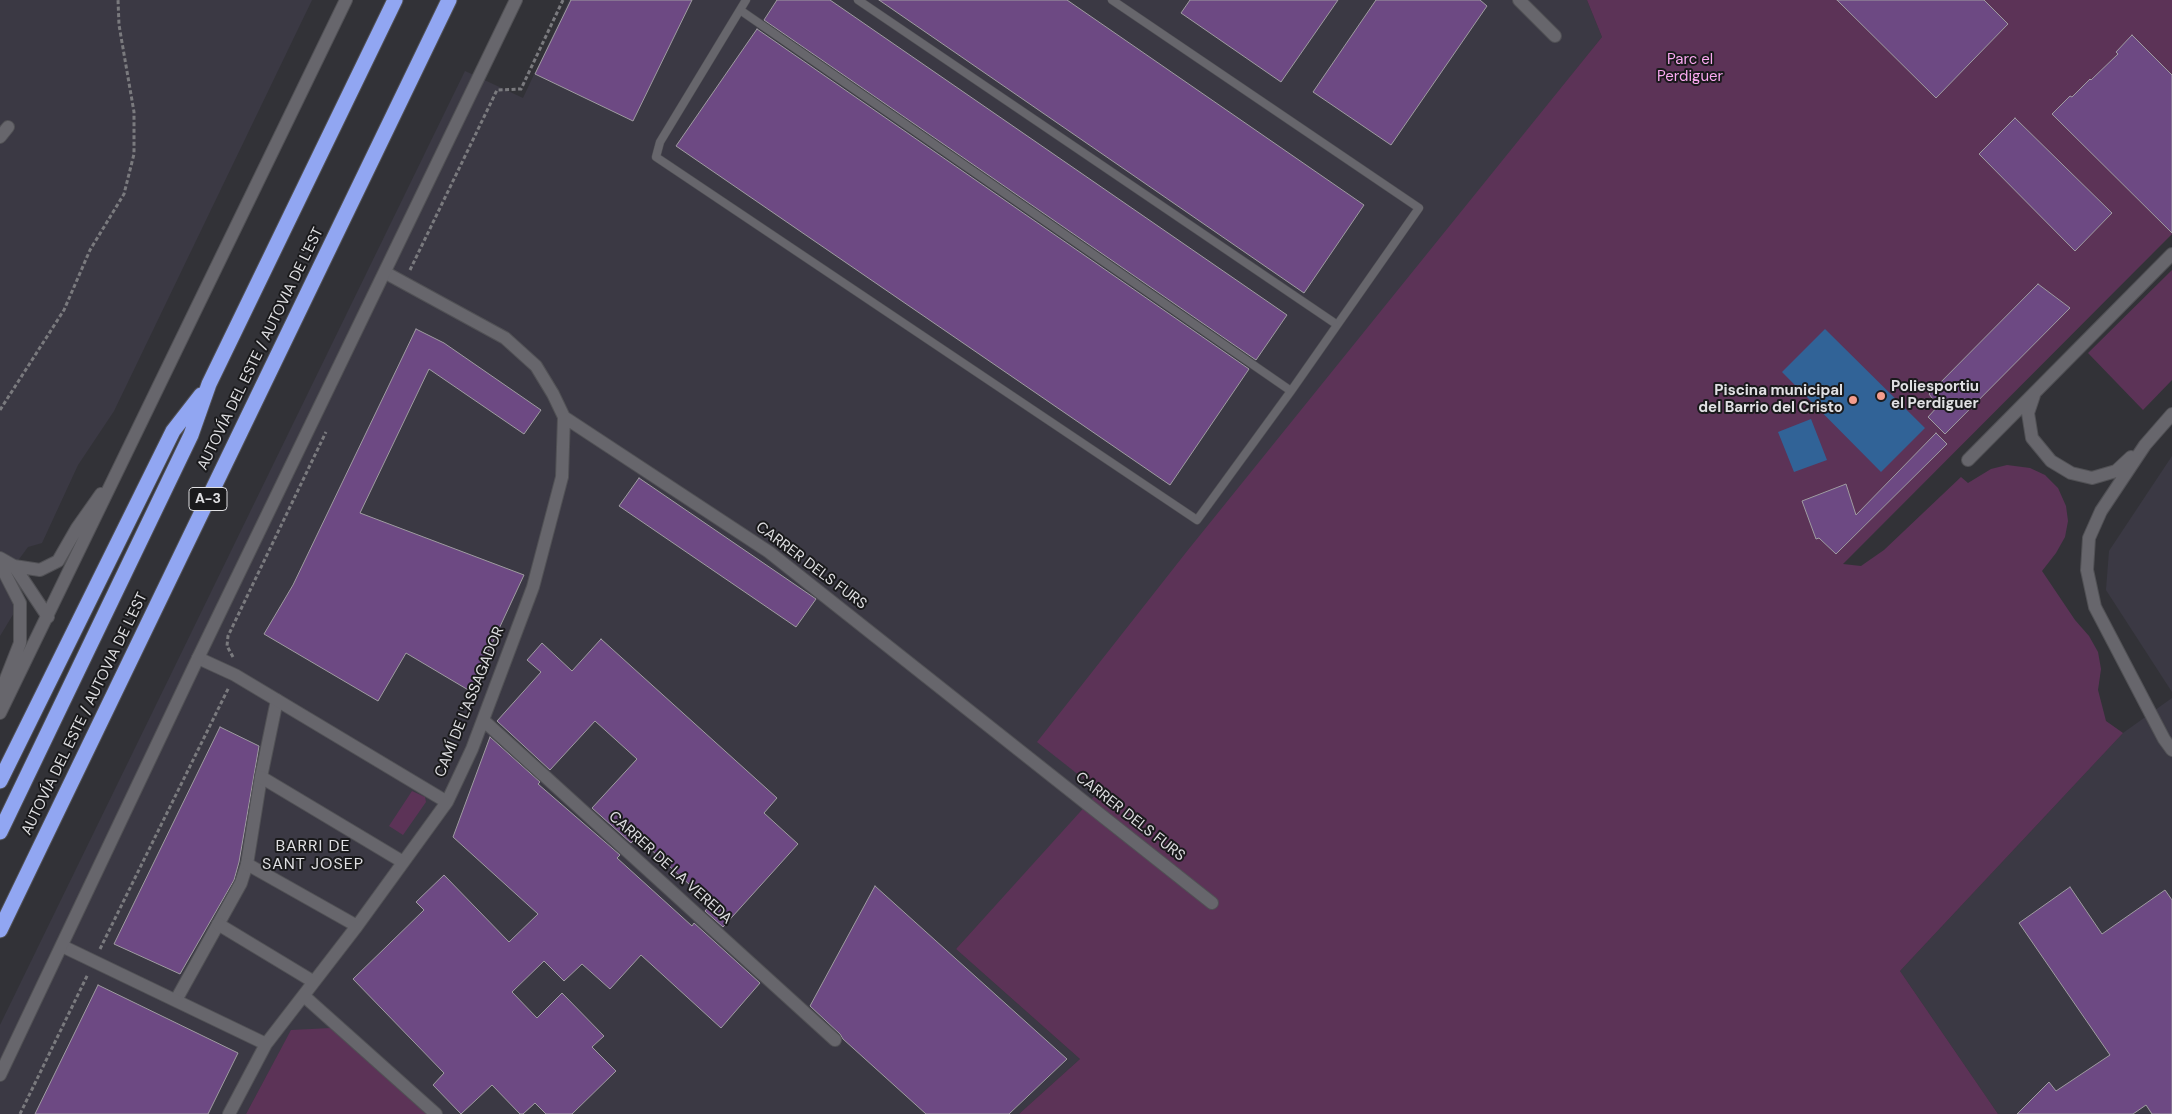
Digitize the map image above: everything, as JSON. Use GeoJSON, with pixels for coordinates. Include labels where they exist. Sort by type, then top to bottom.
{"type":"FeatureCollection","features":[{"type":"Feature","properties":{"kind":"highway","name":"AUTOVÍA DEL ESTE / AUTOVIA DE L'EST"},"geometry":{"type":"LineString","coordinates":[[0,832],[191,435],[209,384],[395,0]]}},
{"type":"Feature","properties":{"kind":"highway","name":"AUTOVÍA DEL ESTE / AUTOVIA DE L'EST"},"geometry":{"type":"LineString","coordinates":[[0,930],[449,0]]}},
{"type":"Feature","properties":{"kind":"highway"},"geometry":{"type":"LineString","coordinates":[[0,781],[173,431],[209,384]]}},
{"type":"Feature","properties":{"kind":"street"},"geometry":{"type":"LineString","coordinates":[[0,713],[346,0]]}},
{"type":"Feature","properties":{"kind":"street"},"geometry":{"type":"LineString","coordinates":[[0,1076],[198,658],[386,273],[516,0]]}},
{"type":"Feature","properties":{"kind":"street"},"geometry":{"type":"LineString","coordinates":[[1518,0],[1555,36]]}},
{"type":"Feature","properties":{"kind":"street"},"geometry":{"type":"LineString","coordinates":[[1968,460],[2172,254]]}},
{"type":"Feature","properties":{"kind":"street"},"geometry":{"type":"LineString","coordinates":[[386,273],[505,338],[536,366],[553,394],[564,418]]}},
{"type":"Feature","properties":{"kind":"street"},"geometry":{"type":"LineString","coordinates":[[2036,390],[2028,413],[2032,438],[2051,461],[2071,474],[2092,478],[2116,471],[2145,445],[2172,414]]}},
{"type":"Feature","properties":{"kind":"street","name":"CAMÍ DE L'ASSAGADOR"},"geometry":{"type":"LineString","coordinates":[[229,1114],[266,1044],[357,926],[447,802],[483,720],[538,569],[562,477],[564,418]]}},
{"type":"Feature","properties":{"kind":"street","name":"CARRER DELS FURS"},"geometry":{"type":"LineString","coordinates":[[564,418],[770,552],[1212,903]]}},
{"type":"Feature","properties":{"kind":"street"},"geometry":{"type":"LineString","coordinates":[[2145,445],[2101,511],[2089,538],[2087,570],[2095,607],[2164,739],[2172,750]]}},
{"type":"Feature","properties":{"kind":"street"},"geometry":{"type":"LineString","coordinates":[[0,558],[14,566],[40,570],[58,561],[77,528],[122,464]]}},
{"type":"Feature","properties":{"kind":"street"},"geometry":{"type":"LineString","coordinates":[[0,564],[20,603],[20,642],[0,694]]}},
{"type":"Feature","properties":{"kind":"street"},"geometry":{"type":"LineString","coordinates":[[14,566],[48,617]]}},
{"type":"Feature","properties":{"kind":"street"},"geometry":{"type":"LineString","coordinates":[[198,658],[235,675],[447,802]]}},
{"type":"Feature","properties":{"kind":"street"},"geometry":{"type":"LineString","coordinates":[[176,1000],[241,883],[247,864],[261,777],[277,700]]}},
{"type":"Feature","properties":{"kind":"street","name":"CARRER DE LA VEREDA"},"geometry":{"type":"LineString","coordinates":[[483,720],[835,1040]]}},
{"type":"Feature","properties":{"kind":"street"},"geometry":{"type":"LineString","coordinates":[[261,777],[403,862]]}},
{"type":"Feature","properties":{"kind":"street"},"geometry":{"type":"LineString","coordinates":[[247,864],[357,926]]}},
{"type":"Feature","properties":{"kind":"street"},"geometry":{"type":"LineString","coordinates":[[218,924],[314,982]]}},
{"type":"Feature","properties":{"kind":"street"},"geometry":{"type":"LineString","coordinates":[[62,946],[266,1044]]}},
{"type":"Feature","properties":{"kind":"street"},"geometry":{"type":"LineString","coordinates":[[304,996],[436,1114]]}},
{"type":"Feature","properties":{"kind":"lane"},"geometry":{"type":"LineString","coordinates":[[746,0],[660,142],[656,157],[1197,520],[1291,391],[1336,324],[1419,208],[1112,0]]}},
{"type":"Feature","properties":{"kind":"lane"},"geometry":{"type":"LineString","coordinates":[[858,0],[1336,324]]}},
{"type":"Feature","properties":{"kind":"lane"},"geometry":{"type":"LineString","coordinates":[[740,10],[1291,391]]}},
{"type":"Feature","properties":{"kind":"path"},"geometry":{"type":"LineString","coordinates":[[0,410],[64,310],[90,250],[124,194],[134,154],[134,112],[119,25],[118,0]]}},
{"type":"Feature","properties":{"kind":"path"},"geometry":{"type":"LineString","coordinates":[[401,281],[413,266],[497,90],[521,89],[563,0]]}},
{"type":"Feature","properties":{"kind":"path"},"geometry":{"type":"LineString","coordinates":[[20,1114],[235,675],[238,668],[227,646],[228,636],[328,429]]}},
{"type":"Feature","properties":{"kind":"shaded area"},"geometry":{"type":"Polygon","coordinates":[[[0,0],[312,0],[114,411],[78,465],[42,543],[28,547],[14,566],[20,603],[0,636],[0,0]]]}},
{"type":"Feature","properties":{"kind":"shaded area"},"geometry":{"type":"Polygon","coordinates":[[[569,0],[1587,0],[1602,37],[1038,742],[1100,791],[956,949],[1080,1059],[1019,1114],[427,1114],[291,1031],[246,1114],[0,1114],[0,1025],[465,71],[523,98],[569,0]]]}},
{"type":"Feature","properties":{"kind":"shaded area"},"geometry":{"type":"Polygon","coordinates":[[[2172,456],[2172,692],[2106,590],[2109,551],[2172,456]]]}},
{"type":"Feature","properties":{"kind":"shaded area"},"geometry":{"type":"Polygon","coordinates":[[[2172,698],[2172,1114],[1998,1114],[1900,971],[2123,733],[2172,698]]]}},
{"type":"Feature","properties":{"kind":"green space","name":"Parc el Perdiguer"},"geometry":{"type":"Polygon","coordinates":[[[1587,0],[2172,0],[2172,234],[1843,564],[1861,566],[1884,550],[1961,477],[1968,483],[1991,469],[2007,465],[2030,468],[2045,475],[2058,488],[2066,506],[2068,521],[2065,537],[2056,553],[2042,571],[2075,620],[2089,636],[2098,652],[2101,669],[2098,690],[2106,721],[2123,733],[1900,971],[1998,1114],[1019,1114],[1080,1059],[956,949],[1099,791],[1037,742],[1188,550],[1602,37],[1587,0]]]}},
{"type":"Feature","properties":{"kind":"green space"},"geometry":{"type":"Polygon","coordinates":[[[2172,270],[2172,380],[2143,410],[2088,353],[2172,270]]]}},
{"type":"Feature","properties":{"kind":"green space"},"geometry":{"type":"Polygon","coordinates":[[[412,791],[425,797],[426,802],[403,835],[389,826],[412,791]]]}},
{"type":"Feature","properties":{"kind":"green space"},"geometry":{"type":"Polygon","coordinates":[[[331,1028],[427,1114],[246,1114],[291,1030],[331,1028]]]}},
{"type":"Feature","properties":{"kind":"water","name":"Piscina municipal del Barrio del Cristo"},"geometry":{"type":"Polygon","coordinates":[[[1825,329],[1925,428],[1881,472],[1782,372],[1825,329]]]}},
{"type":"Feature","properties":{"kind":"water"},"geometry":{"type":"Polygon","coordinates":[[[1811,419],[1827,460],[1794,472],[1778,432],[1811,419]]]}},
{"type":"Feature","properties":{"kind":"building"},"geometry":{"type":"Polygon","coordinates":[[[571,0],[692,0],[633,121],[535,74],[571,0]]]}},
{"type":"Feature","properties":{"kind":"building"},"geometry":{"type":"Polygon","coordinates":[[[777,0],[830,0],[1287,315],[1256,360],[764,20],[777,0]]]}},
{"type":"Feature","properties":{"kind":"building"},"geometry":{"type":"Polygon","coordinates":[[[879,0],[1067,0],[1364,205],[1304,293],[879,0]]]}},
{"type":"Feature","properties":{"kind":"building"},"geometry":{"type":"Polygon","coordinates":[[[1190,0],[1338,0],[1281,82],[1181,13],[1190,0]]]}},
{"type":"Feature","properties":{"kind":"building"},"geometry":{"type":"Polygon","coordinates":[[[1376,0],[1480,0],[1487,6],[1391,145],[1313,92],[1376,0]]]}},
{"type":"Feature","properties":{"kind":"building"},"geometry":{"type":"Polygon","coordinates":[[[1837,0],[1984,0],[2008,24],[1936,98],[1837,0]]]}},
{"type":"Feature","properties":{"kind":"building"},"geometry":{"type":"Polygon","coordinates":[[[757,29],[1249,369],[1170,485],[676,146],[757,29]]]}},
{"type":"Feature","properties":{"kind":"building"},"geometry":{"type":"Polygon","coordinates":[[[2132,35],[2172,75],[2172,233],[2052,114],[2118,54],[2116,52],[2132,35]]]}},
{"type":"Feature","properties":{"kind":"building"},"geometry":{"type":"Polygon","coordinates":[[[2015,118],[2112,213],[2075,251],[1979,154],[2015,118]]]}},
{"type":"Feature","properties":{"kind":"building"},"geometry":{"type":"Polygon","coordinates":[[[2038,284],[2070,308],[1945,434],[1928,417],[1938,406],[1929,394],[2038,284]]]}},
{"type":"Feature","properties":{"kind":"building"},"geometry":{"type":"Polygon","coordinates":[[[416,329],[444,343],[541,410],[524,434],[429,369],[360,513],[524,575],[470,691],[406,653],[378,701],[264,634],[293,585],[416,329]]]}},
{"type":"Feature","properties":{"kind":"building"},"geometry":{"type":"Polygon","coordinates":[[[1936,433],[1947,444],[1836,554],[1819,538],[1816,539],[1802,501],[1846,484],[1856,515],[1936,433]]]}},
{"type":"Feature","properties":{"kind":"building"},"geometry":{"type":"Polygon","coordinates":[[[639,478],[816,599],[796,627],[619,506],[639,478]]]}},
{"type":"Feature","properties":{"kind":"building"},"geometry":{"type":"Polygon","coordinates":[[[601,639],[777,798],[764,813],[798,844],[723,927],[705,911],[711,904],[637,837],[631,843],[592,808],[637,759],[595,721],[550,770],[497,721],[541,672],[527,660],[542,643],[572,671],[601,639]]]}},
{"type":"Feature","properties":{"kind":"building"},"geometry":{"type":"Polygon","coordinates":[[[220,727],[259,746],[239,862],[234,880],[180,974],[114,944],[220,727]]]}},
{"type":"Feature","properties":{"kind":"building"},"geometry":{"type":"Polygon","coordinates":[[[490,737],[540,782],[538,784],[620,855],[617,858],[692,926],[694,923],[760,983],[721,1028],[641,955],[610,989],[582,964],[564,981],[544,961],[512,992],[537,1018],[562,993],[604,1036],[592,1047],[616,1071],[572,1114],[546,1114],[535,1103],[523,1114],[520,1114],[492,1085],[461,1114],[433,1085],[444,1073],[353,979],[424,910],[416,902],[444,875],[509,942],[538,914],[453,837],[490,737]]]}},
{"type":"Feature","properties":{"kind":"building"},"geometry":{"type":"Polygon","coordinates":[[[875,886],[1067,1059],[1009,1114],[926,1114],[843,1039],[810,1006],[875,886]]]}},
{"type":"Feature","properties":{"kind":"building"},"geometry":{"type":"Polygon","coordinates":[[[2070,887],[2102,934],[2165,890],[2172,900],[2172,1114],[2152,1114],[2146,1105],[2133,1114],[2017,1114],[2049,1082],[2056,1091],[2110,1055],[2019,923],[2070,887]]]}},
{"type":"Feature","properties":{"kind":"building"},"geometry":{"type":"Polygon","coordinates":[[[98,985],[238,1053],[208,1114],[35,1114],[98,985]]]}},
{"type":"Feature","properties":{"kind":"place","name":"Poliesportiu el Perdiguer"},"geometry":{"type":"Point","coordinates":[1881,396]}},
{"type":"Feature","properties":{"kind":"place","name":"Piscina municipal del Barrio del Cristo"},"geometry":{"type":"Point","coordinates":[1853,400]}},
{"type":"Feature","properties":{"kind":"district","name":"BARRI DE SANT JOSEP"},"geometry":{"type":"Point","coordinates":[313,856]}}]}
